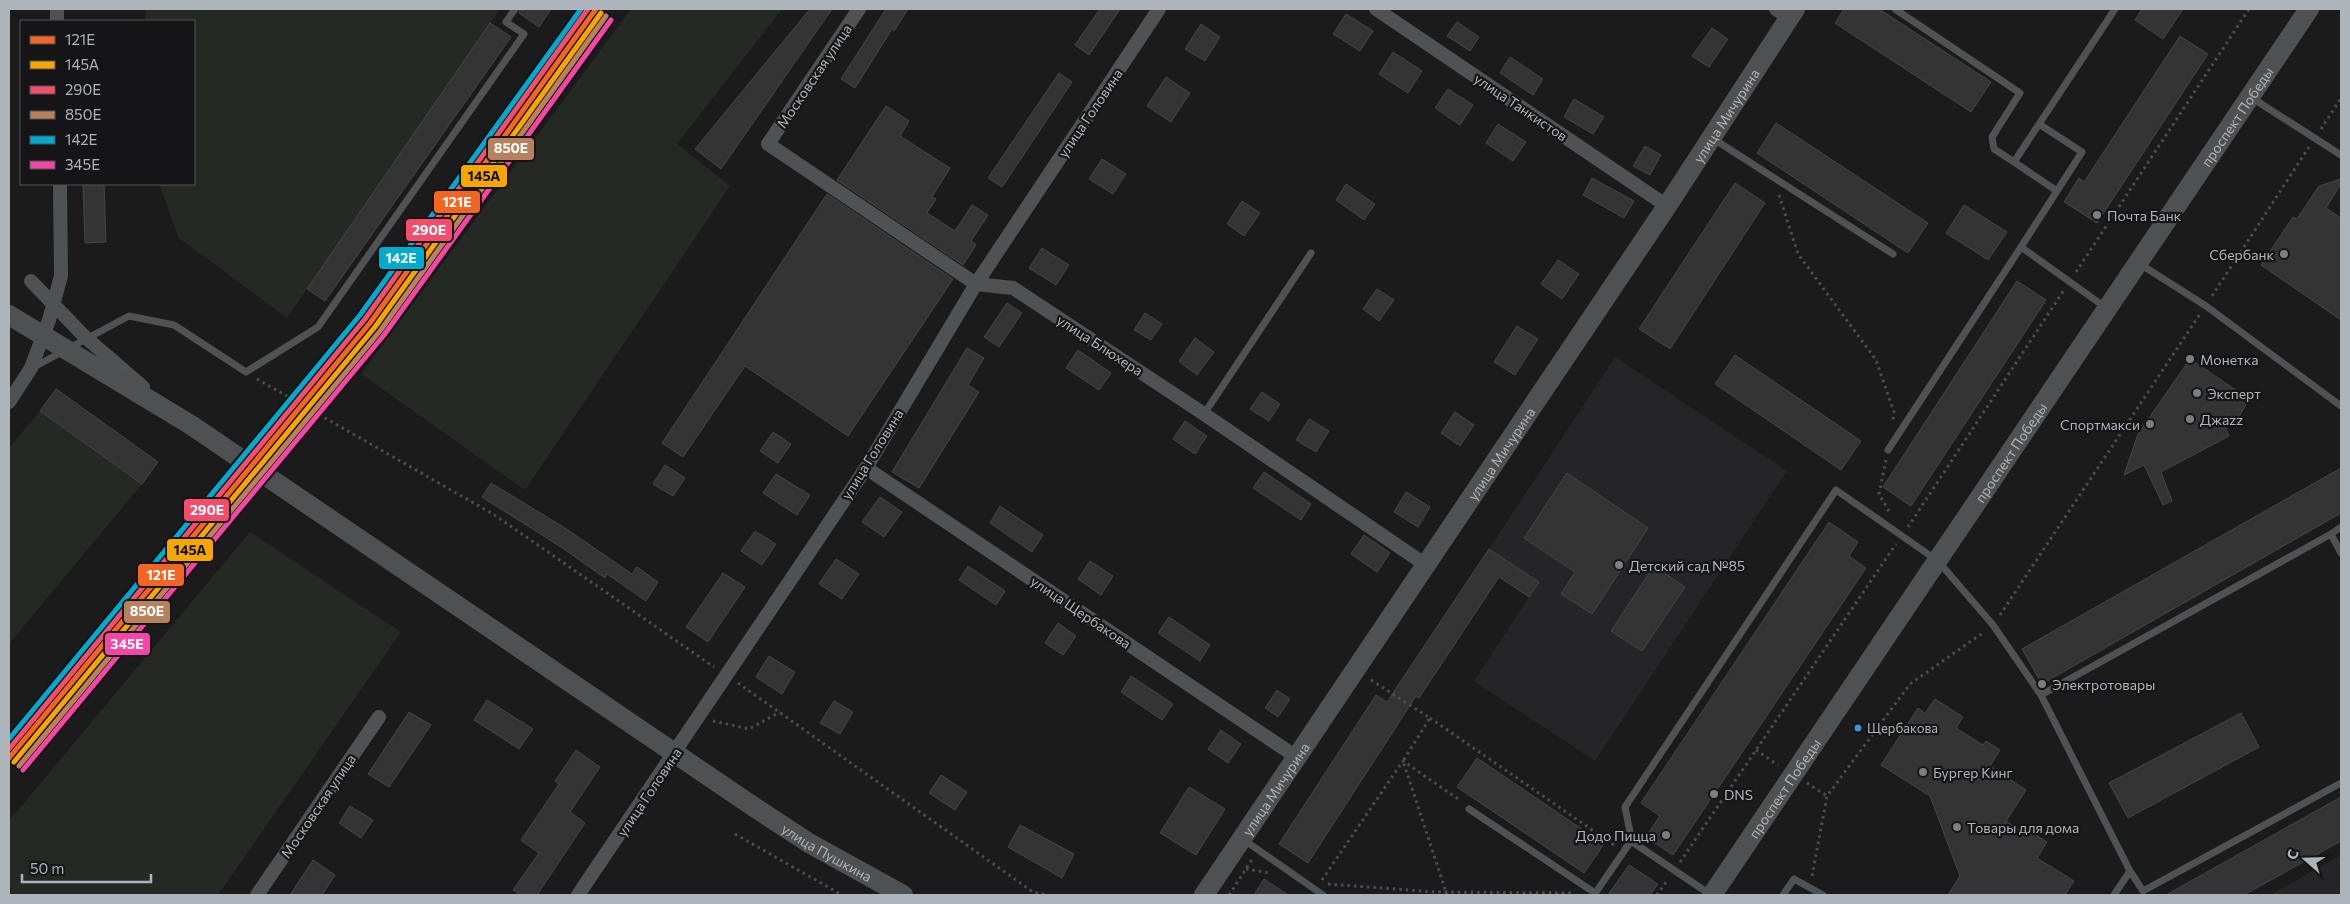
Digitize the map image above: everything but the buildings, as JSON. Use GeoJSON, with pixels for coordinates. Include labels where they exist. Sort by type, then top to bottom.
{"type":"FeatureCollection","features":[{"type":"Feature","properties":{"kind":"street","name":"Московская улица"},"geometry":{"type":"LineString","coordinates":[[768,144],[860,9]]}},
{"type":"Feature","properties":{"kind":"street","name":"улица Головина"},"geometry":{"type":"LineString","coordinates":[[578,895],[866,468],[976,284],[1159,9]]}},
{"type":"Feature","properties":{"kind":"street","name":"улица Танкистов"},"geometry":{"type":"LineString","coordinates":[[1376,9],[1667,206]]}},
{"type":"Feature","properties":{"kind":"street","name":"проспект Победы"},"geometry":{"type":"LineString","coordinates":[[1712,895],[2308,9]]}},
{"type":"Feature","properties":{"kind":"street","name":"улица Мичурина"},"geometry":{"type":"LineString","coordinates":[[1204,894],[1667,206],[1787,12]]}},
{"type":"Feature","properties":{"kind":"street","name":"улица Блюхера"},"geometry":{"type":"LineString","coordinates":[[768,144],[976,284],[1013,288],[1204,414],[1426,565]]}},
{"type":"Feature","properties":{"kind":"street"},"geometry":{"type":"LineString","coordinates":[[9,402],[31,368],[49,320],[61,276],[60,185]]}},
{"type":"Feature","properties":{"kind":"street"},"geometry":{"type":"LineString","coordinates":[[31,281],[62,314],[114,362],[191,425]]}},
{"type":"Feature","properties":{"kind":"street","name":"улица Пушкина"},"geometry":{"type":"LineString","coordinates":[[9,315],[191,425],[809,843],[903,895]]}},
{"type":"Feature","properties":{"kind":"street","name":"улица Щербакова"},"geometry":{"type":"LineString","coordinates":[[866,468],[1296,756]]}},
{"type":"Feature","properties":{"kind":"street","name":"Московская улица"},"geometry":{"type":"LineString","coordinates":[[256,895],[379,717]]}},
{"type":"Feature","properties":{"kind":"lane"},"geometry":{"type":"LineString","coordinates":[[31,368],[129,316],[174,325],[246,372],[318,327],[524,34],[506,22],[515,9]]}},
{"type":"Feature","properties":{"kind":"lane"},"geometry":{"type":"LineString","coordinates":[[1895,9],[2020,93],[1992,137],[1994,149],[2057,191]]}},
{"type":"Feature","properties":{"kind":"lane"},"geometry":{"type":"LineString","coordinates":[[2014,162],[2115,9]]}},
{"type":"Feature","properties":{"kind":"lane"},"geometry":{"type":"LineString","coordinates":[[2250,96],[2341,155]]}},
{"type":"Feature","properties":{"kind":"lane"},"geometry":{"type":"LineString","coordinates":[[1888,450],[2082,152],[2039,124]]}},
{"type":"Feature","properties":{"kind":"lane"},"geometry":{"type":"LineString","coordinates":[[1711,137],[1892,254]]}},
{"type":"Feature","properties":{"kind":"lane"},"geometry":{"type":"LineString","coordinates":[[2021,247],[2107,308]]}},
{"type":"Feature","properties":{"kind":"lane"},"geometry":{"type":"LineString","coordinates":[[1204,414],[1311,253]]}},
{"type":"Feature","properties":{"kind":"lane"},"geometry":{"type":"LineString","coordinates":[[2138,262],[2206,306],[2341,406]]}},
{"type":"Feature","properties":{"kind":"lane"},"geometry":{"type":"LineString","coordinates":[[1712,895],[1632,842],[1625,807],[1836,490],[1938,561],[1993,625],[2041,695],[2130,871],[2143,891],[2341,783]]}},
{"type":"Feature","properties":{"kind":"lane"},"geometry":{"type":"LineString","coordinates":[[2041,695],[2341,527]]}},
{"type":"Feature","properties":{"kind":"lane"},"geometry":{"type":"LineString","coordinates":[[2331,534],[2341,553]]}},
{"type":"Feature","properties":{"kind":"lane"},"geometry":{"type":"LineString","coordinates":[[1469,809],[1594,894],[1632,842]]}},
{"type":"Feature","properties":{"kind":"lane"},"geometry":{"type":"LineString","coordinates":[[1242,838],[1323,895]]}},
{"type":"Feature","properties":{"kind":"lane"},"geometry":{"type":"LineString","coordinates":[[2114,895],[2130,871]]}},
{"type":"Feature","properties":{"kind":"lane"},"geometry":{"type":"LineString","coordinates":[[1783,895],[1794,879],[1823,895]]}},
{"type":"Feature","properties":{"kind":"path"},"geometry":{"type":"LineString","coordinates":[[1658,895],[1902,535],[2249,9]]}},
{"type":"Feature","properties":{"kind":"path"},"geometry":{"type":"LineString","coordinates":[[1810,887],[1827,796],[1910,684],[1993,625],[2206,306],[2341,98]]}},
{"type":"Feature","properties":{"kind":"path"},"geometry":{"type":"LineString","coordinates":[[1778,192],[1798,254],[1876,360],[1894,412]]}},
{"type":"Feature","properties":{"kind":"path"},"geometry":{"type":"LineString","coordinates":[[246,372],[493,514],[780,712],[1033,892],[1046,895]]}},
{"type":"Feature","properties":{"kind":"path"},"geometry":{"type":"LineString","coordinates":[[1371,680],[1430,718],[1623,852]]}},
{"type":"Feature","properties":{"kind":"path"},"geometry":{"type":"LineString","coordinates":[[698,718],[749,729],[780,712]]}},
{"type":"Feature","properties":{"kind":"path"},"geometry":{"type":"LineString","coordinates":[[1430,718],[1403,761],[1320,882],[1446,894],[1594,894]]}},
{"type":"Feature","properties":{"kind":"path"},"geometry":{"type":"LineString","coordinates":[[1403,761],[1446,894]]}},
{"type":"Feature","properties":{"kind":"path"},"geometry":{"type":"LineString","coordinates":[[735,834],[842,895]]}},
{"type":"Feature","properties":{"kind":"path"},"geometry":{"type":"LineString","coordinates":[[1246,869],[1298,879]]}},
{"type":"Feature","properties":{"kind":"shaded area"},"geometry":{"type":"Polygon","coordinates":[[[145,9],[500,9],[287,318],[179,238],[159,185],[195,185],[195,20],[146,20],[145,9]]]}},
{"type":"Feature","properties":{"kind":"shaded area"},"geometry":{"type":"Polygon","coordinates":[[[631,9],[782,9],[677,144],[730,186],[525,490],[361,374],[631,9]]]}},
{"type":"Feature","properties":{"kind":"shaded area","name":"Детский сад №85"},"geometry":{"type":"Polygon","coordinates":[[[1615,357],[1787,471],[1595,761],[1474,681],[1539,582],[1489,549],[1615,357]]]}},
{"type":"Feature","properties":{"kind":"shaded area"},"geometry":{"type":"Polygon","coordinates":[[[40,411],[142,484],[9,644],[9,448],[40,411]]]}},
{"type":"Feature","properties":{"kind":"shaded area"},"geometry":{"type":"Polygon","coordinates":[[[250,532],[401,632],[218,895],[9,895],[9,821],[250,532]]]}},
{"type":"Feature","properties":{"kind":"shaded area"},"geometry":{"type":"Polygon","coordinates":[[[2341,855],[2341,895],[2270,895],[2341,855]]]}},
{"type":"Feature","properties":{"kind":"transit line","name":"142Е"},"geometry":{"type":"LineString","coordinates":[[9,739],[360,315],[581,9]]}},
{"type":"Feature","properties":{"kind":"transit line","name":"290Е"},"geometry":{"type":"LineString","coordinates":[[9,749],[365,319],[588,9]]}},
{"type":"Feature","properties":{"kind":"transit line","name":"121Е"},"geometry":{"type":"LineString","coordinates":[[9,758],[370,323],[596,9]]}},
{"type":"Feature","properties":{"kind":"transit line","name":"145А"},"geometry":{"type":"LineString","coordinates":[[14,762],[375,327],[601,13]]}},
{"type":"Feature","properties":{"kind":"transit line","name":"850Е"},"geometry":{"type":"LineString","coordinates":[[19,766],[380,331],[606,16]]}},
{"type":"Feature","properties":{"kind":"transit line","name":"345Е"},"geometry":{"type":"LineString","coordinates":[[23,770],[384,335],[611,20]]}},
{"type":"Feature","properties":{"kind":"place","name":"Почта Банк"},"geometry":{"type":"Point","coordinates":[2097,215]}},
{"type":"Feature","properties":{"kind":"place","name":"Сбербанк"},"geometry":{"type":"Point","coordinates":[2284,254]}},
{"type":"Feature","properties":{"kind":"place","name":"Монетка"},"geometry":{"type":"Point","coordinates":[2190,359]}},
{"type":"Feature","properties":{"kind":"place","name":"Эксперт"},"geometry":{"type":"Point","coordinates":[2197,393]}},
{"type":"Feature","properties":{"kind":"place","name":"Джаzz"},"geometry":{"type":"Point","coordinates":[2190,419]}},
{"type":"Feature","properties":{"kind":"place","name":"Спортмакси"},"geometry":{"type":"Point","coordinates":[2150,424]}},
{"type":"Feature","properties":{"kind":"place","name":"Детский сад №85"},"geometry":{"type":"Point","coordinates":[1619,565]}},
{"type":"Feature","properties":{"kind":"place","name":"Электротовары"},"geometry":{"type":"Point","coordinates":[2042,684]}},
{"type":"Feature","properties":{"kind":"place","name":"Щербакова"},"geometry":{"type":"Point","coordinates":[1858,728]}},
{"type":"Feature","properties":{"kind":"place","name":"Бургер Кинг"},"geometry":{"type":"Point","coordinates":[1923,772]}},
{"type":"Feature","properties":{"kind":"place","name":"DNS"},"geometry":{"type":"Point","coordinates":[1714,794]}},
{"type":"Feature","properties":{"kind":"place","name":"Товары для дома"},"geometry":{"type":"Point","coordinates":[1957,827]}},
{"type":"Feature","properties":{"kind":"place","name":"Додо Пицца"},"geometry":{"type":"Point","coordinates":[1666,835]}}]}
